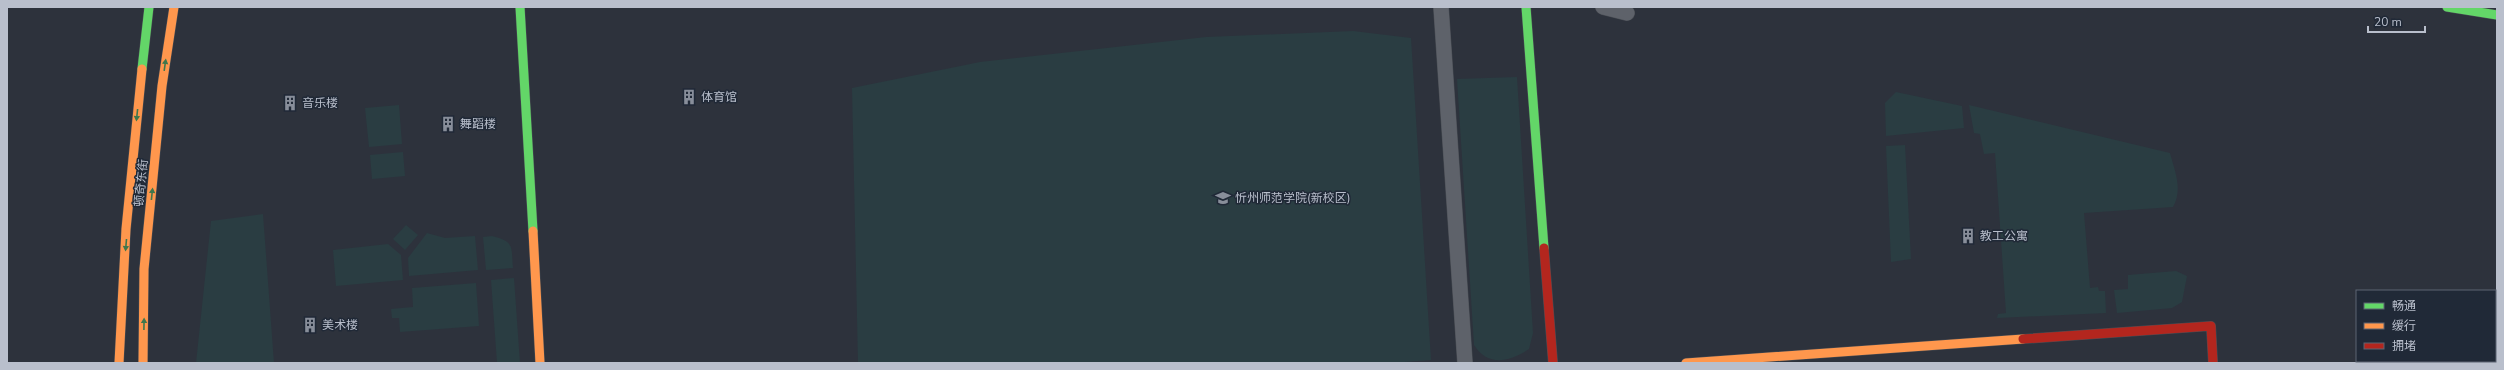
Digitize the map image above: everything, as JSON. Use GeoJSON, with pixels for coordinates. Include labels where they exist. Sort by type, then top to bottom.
{"type":"FeatureCollection","features":[{"type":"Feature","properties":{"kind":"street","name":"顿奇东街"},"geometry":{"type":"LineString","coordinates":[[119,363],[120,302],[136,121],[149,7]]}},
{"type":"Feature","properties":{"kind":"street","name":"顿奇东街"},"geometry":{"type":"LineString","coordinates":[[143,363],[144,269],[162,86],[174,7]]}},
{"type":"Feature","properties":{"kind":"street"},"geometry":{"type":"LineString","coordinates":[[520,7],[540,363]]}},
{"type":"Feature","properties":{"kind":"street"},"geometry":{"type":"LineString","coordinates":[[1442,7],[1465,363]]}},
{"type":"Feature","properties":{"kind":"street"},"geometry":{"type":"LineString","coordinates":[[1526,7],[1553,363]]}},
{"type":"Feature","properties":{"kind":"street"},"geometry":{"type":"LineString","coordinates":[[1603,7],[1627,13]]}},
{"type":"Feature","properties":{"kind":"street"},"geometry":{"type":"LineString","coordinates":[[2447,7],[2497,15]]}},
{"type":"Feature","properties":{"kind":"street"},"geometry":{"type":"LineString","coordinates":[[1686,363],[2210,326],[2213,363]]}},
{"type":"Feature","properties":{"kind":"green space"},"geometry":{"type":"Polygon","coordinates":[[[1353,31],[1411,38],[1431,360],[1392,363],[858,363],[852,88],[980,62],[1206,37],[1353,31]]]}},
{"type":"Feature","properties":{"kind":"green space"},"geometry":{"type":"Polygon","coordinates":[[[1517,77],[1533,333],[1529,349],[1514,357],[1499,360],[1486,357],[1474,345],[1457,79],[1517,77]]]}},
{"type":"Feature","properties":{"kind":"green space"},"geometry":{"type":"Polygon","coordinates":[[[1896,92],[1962,106],[1964,128],[1886,136],[1885,103],[1896,92]]]}},
{"type":"Feature","properties":{"kind":"green space"},"geometry":{"type":"Polygon","coordinates":[[[399,105],[402,144],[369,147],[365,108],[399,105]]]}},
{"type":"Feature","properties":{"kind":"green space"},"geometry":{"type":"Polygon","coordinates":[[[1969,105],[2170,153],[2178,187],[2176,200],[2173,207],[2084,213],[2090,288],[2098,287],[2099,291],[2105,291],[2106,313],[1997,318],[1998,314],[2006,313],[1995,153],[1984,154],[1980,134],[1974,133],[1969,105]]]}},
{"type":"Feature","properties":{"kind":"green space"},"geometry":{"type":"Polygon","coordinates":[[[1905,145],[1911,259],[1891,262],[1886,146],[1905,145]]]}},
{"type":"Feature","properties":{"kind":"green space"},"geometry":{"type":"Polygon","coordinates":[[[403,152],[405,176],[372,179],[370,155],[403,152]]]}},
{"type":"Feature","properties":{"kind":"green space"},"geometry":{"type":"Polygon","coordinates":[[[263,214],[274,363],[196,363],[211,221],[263,214]]]}},
{"type":"Feature","properties":{"kind":"green space"},"geometry":{"type":"Polygon","coordinates":[[[406,225],[418,235],[405,250],[393,239],[406,225]]]}},
{"type":"Feature","properties":{"kind":"green space"},"geometry":{"type":"Polygon","coordinates":[[[427,233],[445,238],[475,236],[478,270],[409,276],[408,258],[427,233]]]}},
{"type":"Feature","properties":{"kind":"green space"},"geometry":{"type":"Polygon","coordinates":[[[492,236],[505,240],[510,246],[512,250],[513,268],[486,270],[483,237],[492,236]]]}},
{"type":"Feature","properties":{"kind":"green space"},"geometry":{"type":"Polygon","coordinates":[[[388,244],[401,255],[403,280],[336,286],[333,250],[388,244]]]}},
{"type":"Feature","properties":{"kind":"green space"},"geometry":{"type":"Polygon","coordinates":[[[2176,271],[2187,276],[2182,302],[2172,308],[2117,313],[2114,290],[2128,289],[2128,275],[2176,271]]]}},
{"type":"Feature","properties":{"kind":"green space"},"geometry":{"type":"Polygon","coordinates":[[[514,278],[520,363],[497,363],[491,280],[514,278]]]}},
{"type":"Feature","properties":{"kind":"green space"},"geometry":{"type":"Polygon","coordinates":[[[476,283],[479,326],[400,332],[399,318],[392,318],[391,309],[413,307],[412,288],[476,283]]]}},
{"type":"Feature","properties":{"kind":"traffic: fast"},"geometry":{"type":"LineString","coordinates":[[142,69],[149,7]]}},
{"type":"Feature","properties":{"kind":"traffic: fast"},"geometry":{"type":"LineString","coordinates":[[520,7],[533,231]]}},
{"type":"Feature","properties":{"kind":"traffic: fast"},"geometry":{"type":"LineString","coordinates":[[1526,7],[1544,248]]}},
{"type":"Feature","properties":{"kind":"traffic: fast"},"geometry":{"type":"LineString","coordinates":[[2447,7],[2497,15]]}},
{"type":"Feature","properties":{"kind":"traffic: slow"},"geometry":{"type":"LineString","coordinates":[[143,363],[144,269],[162,86],[174,7]]}},
{"type":"Feature","properties":{"kind":"traffic: slow"},"geometry":{"type":"LineString","coordinates":[[119,363],[126,229],[142,69]]}},
{"type":"Feature","properties":{"kind":"traffic: slow"},"geometry":{"type":"LineString","coordinates":[[533,231],[540,363]]}},
{"type":"Feature","properties":{"kind":"traffic: slow"},"geometry":{"type":"LineString","coordinates":[[1686,363],[2023,339]]}},
{"type":"Feature","properties":{"kind":"traffic: jam"},"geometry":{"type":"LineString","coordinates":[[1544,248],[1553,363]]}},
{"type":"Feature","properties":{"kind":"traffic: jam"},"geometry":{"type":"LineString","coordinates":[[2023,339],[2211,326],[2213,363]]}},
{"type":"Feature","properties":{"kind":"place","name":"体育馆"},"geometry":{"type":"Point","coordinates":[689,97]}},
{"type":"Feature","properties":{"kind":"place","name":"音乐楼"},"geometry":{"type":"Point","coordinates":[290,103]}},
{"type":"Feature","properties":{"kind":"place","name":"舞蹈楼"},"geometry":{"type":"Point","coordinates":[448,124]}},
{"type":"Feature","properties":{"kind":"place","name":"忻州师范学院(新校区)"},"geometry":{"type":"Point","coordinates":[1223,198]}},
{"type":"Feature","properties":{"kind":"place","name":"教工公寓"},"geometry":{"type":"Point","coordinates":[1968,236]}},
{"type":"Feature","properties":{"kind":"place","name":"美术楼"},"geometry":{"type":"Point","coordinates":[310,325]}}]}
